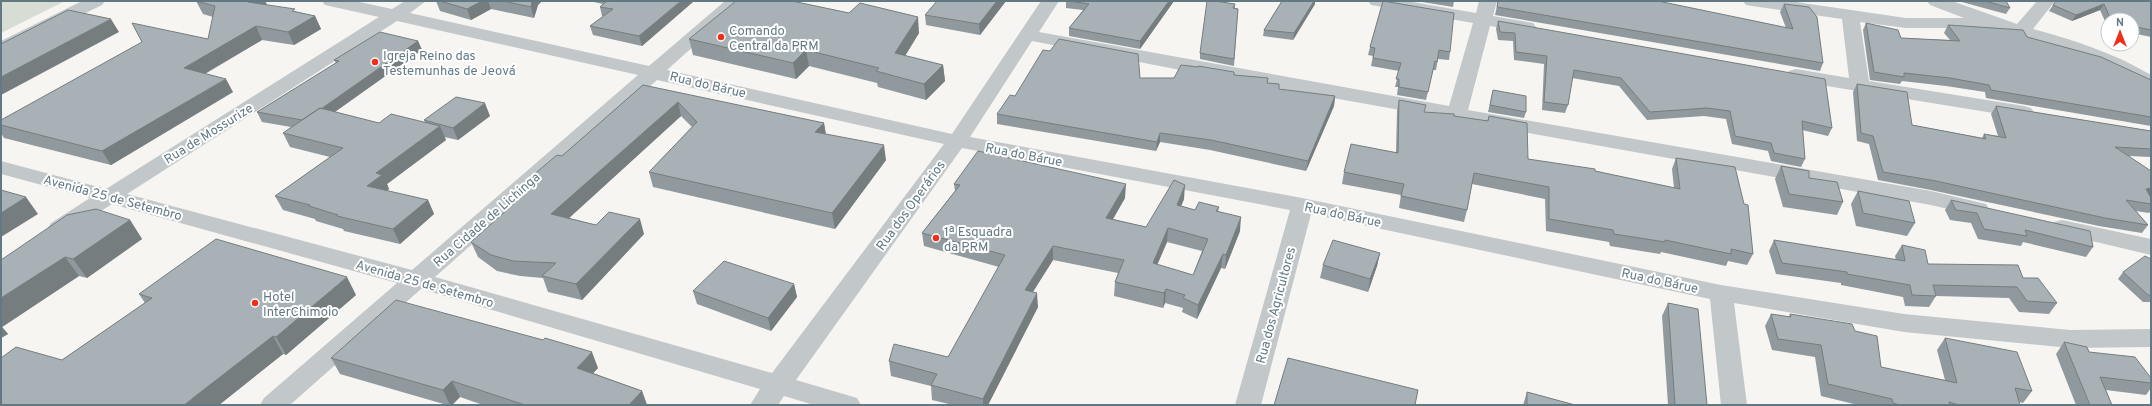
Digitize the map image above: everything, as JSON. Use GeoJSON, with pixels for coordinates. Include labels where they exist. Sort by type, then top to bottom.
{"type":"FeatureCollection","features":[{"type":"Feature","properties":{"kind":"street"},"geometry":{"type":"LineString","coordinates":[[1,48],[96,1]]}},
{"type":"Feature","properties":{"kind":"street","name":"Rua do Bárue"},"geometry":{"type":"LineString","coordinates":[[331,1],[654,72],[957,141],[1302,206],[1721,293],[1904,323],[2070,339],[2151,338]]}},
{"type":"Feature","properties":{"kind":"street","name":"Rua de Mossurize"},"geometry":{"type":"LineString","coordinates":[[46,236],[416,1]]}},
{"type":"Feature","properties":{"kind":"street","name":"Rua Cidade de Lichinga"},"geometry":{"type":"LineString","coordinates":[[273,405],[735,1]]}},
{"type":"Feature","properties":{"kind":"street","name":"Rua dos Operários"},"geometry":{"type":"LineString","coordinates":[[770,395],[957,141],[1050,1]]}},
{"type":"Feature","properties":{"kind":"street"},"geometry":{"type":"LineString","coordinates":[[1377,1],[1545,30]]}},
{"type":"Feature","properties":{"kind":"street"},"geometry":{"type":"LineString","coordinates":[[1457,113],[1484,20],[1488,1]]}},
{"type":"Feature","properties":{"kind":"street"},"geometry":{"type":"LineString","coordinates":[[1752,1],[1850,16],[1920,24],[1993,23]]}},
{"type":"Feature","properties":{"kind":"street"},"geometry":{"type":"LineString","coordinates":[[1936,1],[1993,23],[2067,44],[2108,59],[2150,82]]}},
{"type":"Feature","properties":{"kind":"street"},"geometry":{"type":"LineString","coordinates":[[2022,30],[2046,1]]}},
{"type":"Feature","properties":{"kind":"street"},"geometry":{"type":"LineString","coordinates":[[1850,16],[1860,85]]}},
{"type":"Feature","properties":{"kind":"street"},"geometry":{"type":"LineString","coordinates":[[1027,35],[1233,74],[1931,198],[1999,214]]}},
{"type":"Feature","properties":{"kind":"street"},"geometry":{"type":"LineString","coordinates":[[1776,71],[2041,114]]}},
{"type":"Feature","properties":{"kind":"street","name":"Avenida 25 de Setembro"},"geometry":{"type":"LineString","coordinates":[[1,167],[110,195],[417,280],[770,395],[848,405]]}},
{"type":"Feature","properties":{"kind":"street","name":"Rua dos Agricultores"},"geometry":{"type":"LineString","coordinates":[[1248,405],[1302,206]]}},
{"type":"Feature","properties":{"kind":"street"},"geometry":{"type":"LineString","coordinates":[[2045,224],[2151,247]]}},
{"type":"Feature","properties":{"kind":"street"},"geometry":{"type":"LineString","coordinates":[[1721,293],[1734,405]]}},
{"type":"Feature","properties":{"kind":"shaded area"},"geometry":{"type":"Polygon","coordinates":[[[1,1],[65,1],[1,33],[1,1]]]}},
{"type":"Feature","properties":{"kind":"building"},"geometry":{"type":"Polygon","coordinates":[[[196,1],[250,1],[248,2],[295,9],[292,11],[315,16],[288,32],[256,26],[184,68],[226,79],[102,151],[1,125],[1,120],[142,42],[132,23],[208,39],[215,6],[196,1]]]}},
{"type":"Feature","properties":{"kind":"building"},"geometry":{"type":"Polygon","coordinates":[[[440,1],[482,1],[467,9],[440,1]]]}},
{"type":"Feature","properties":{"kind":"building"},"geometry":{"type":"Polygon","coordinates":[[[503,1],[532,1],[531,7],[503,1]]]}},
{"type":"Feature","properties":{"kind":"building"},"geometry":{"type":"Polygon","coordinates":[[[607,1],[681,1],[639,36],[590,26],[613,9],[600,7],[607,1]]]}},
{"type":"Feature","properties":{"kind":"building"},"geometry":{"type":"Polygon","coordinates":[[[736,1],[792,1],[849,13],[860,3],[918,17],[895,53],[943,65],[924,84],[876,71],[879,68],[806,50],[793,63],[689,39],[736,1]]]}},
{"type":"Feature","properties":{"kind":"building"},"geometry":{"type":"Polygon","coordinates":[[[937,1],[997,1],[979,24],[925,15],[937,1]]]}},
{"type":"Feature","properties":{"kind":"building"},"geometry":{"type":"Polygon","coordinates":[[[1069,1],[1169,1],[1140,41],[1069,28],[1089,4],[1069,1]]]}},
{"type":"Feature","properties":{"kind":"building"},"geometry":{"type":"Polygon","coordinates":[[[1207,1],[1235,4],[1233,8],[1238,9],[1234,59],[1200,53],[1207,1]]]}},
{"type":"Feature","properties":{"kind":"building"},"geometry":{"type":"Polygon","coordinates":[[[1282,1],[1314,1],[1294,33],[1264,30],[1282,1]]]}},
{"type":"Feature","properties":{"kind":"building"},"geometry":{"type":"Polygon","coordinates":[[[1383,1],[1454,13],[1450,52],[1439,50],[1428,92],[1399,87],[1399,79],[1396,79],[1401,63],[1373,58],[1375,48],[1370,47],[1383,1]]]}},
{"type":"Feature","properties":{"kind":"building"},"geometry":{"type":"Polygon","coordinates":[[[1498,1],[1658,1],[1793,29],[1784,4],[1809,7],[1817,17],[1823,63],[1497,7],[1498,1]]]}},
{"type":"Feature","properties":{"kind":"building"},"geometry":{"type":"Polygon","coordinates":[[[1985,1],[2006,1],[2010,8],[1985,1]]]}},
{"type":"Feature","properties":{"kind":"building"},"geometry":{"type":"Polygon","coordinates":[[[2056,1],[2151,1],[2151,30],[2140,28],[2140,12],[2108,12],[2104,4],[2076,15],[2053,5],[2056,1]]]}},
{"type":"Feature","properties":{"kind":"building"},"geometry":{"type":"Polygon","coordinates":[[[68,10],[111,19],[1,77],[1,44],[68,10]]]}},
{"type":"Feature","properties":{"kind":"building"},"geometry":{"type":"Polygon","coordinates":[[[1498,21],[1825,79],[1832,128],[1802,121],[1805,159],[1774,153],[1771,143],[1735,136],[1730,111],[1707,108],[1650,112],[1621,78],[1574,70],[1568,105],[1544,102],[1547,56],[1516,52],[1515,33],[1500,32],[1498,21]]]}},
{"type":"Feature","properties":{"kind":"building"},"geometry":{"type":"Polygon","coordinates":[[[1866,23],[1898,30],[1901,38],[1960,41],[1948,25],[2023,30],[2027,37],[2101,57],[2151,80],[2151,117],[1991,90],[1989,85],[1950,78],[1904,73],[1904,77],[1874,72],[1866,23]]]}},
{"type":"Feature","properties":{"kind":"building"},"geometry":{"type":"Polygon","coordinates":[[[380,32],[418,41],[321,109],[320,108],[302,120],[257,112],[339,61],[334,60],[380,32]]]}},
{"type":"Feature","properties":{"kind":"building"},"geometry":{"type":"Polygon","coordinates":[[[1059,39],[1138,54],[1140,78],[1174,78],[1181,65],[1198,66],[1234,72],[1234,75],[1268,78],[1267,83],[1279,84],[1279,89],[1335,96],[1308,161],[1211,140],[1160,133],[1157,142],[997,114],[1010,95],[1015,96],[1043,50],[1050,51],[1059,39]]]}},
{"type":"Feature","properties":{"kind":"building"},"geometry":{"type":"Polygon","coordinates":[[[1857,84],[1907,92],[1912,125],[1986,139],[1984,134],[2006,138],[1996,106],[2151,131],[2151,149],[2115,147],[2151,171],[2151,188],[2146,189],[2151,198],[2151,204],[2126,200],[2148,225],[2105,218],[1936,181],[1883,172],[1873,136],[1861,133],[1857,84]]]}},
{"type":"Feature","properties":{"kind":"building"},"geometry":{"type":"Polygon","coordinates":[[[643,85],[824,123],[815,132],[884,145],[832,213],[649,172],[697,122],[678,102],[551,214],[596,225],[609,212],[640,219],[576,284],[542,276],[556,263],[513,261],[491,255],[471,242],[536,184],[525,182],[557,155],[562,156],[643,85]]]}},
{"type":"Feature","properties":{"kind":"building"},"geometry":{"type":"Polygon","coordinates":[[[1493,90],[1526,96],[1526,112],[1490,105],[1493,90]]]}},
{"type":"Feature","properties":{"kind":"building"},"geometry":{"type":"Polygon","coordinates":[[[456,97],[485,103],[453,128],[424,120],[456,97]]]}},
{"type":"Feature","properties":{"kind":"building"},"geometry":{"type":"Polygon","coordinates":[[[1399,100],[1426,105],[1424,112],[1454,114],[1454,116],[1488,121],[1489,116],[1527,123],[1528,159],[1595,169],[1595,171],[1680,189],[1676,158],[1735,167],[1744,204],[1748,205],[1753,254],[1731,249],[1731,254],[1665,240],[1665,242],[1614,234],[1613,230],[1549,219],[1549,187],[1474,173],[1467,210],[1401,196],[1404,184],[1344,172],[1351,144],[1398,153],[1399,100]]]}},
{"type":"Feature","properties":{"kind":"building"},"geometry":{"type":"Polygon","coordinates":[[[320,108],[379,123],[391,114],[440,126],[376,173],[382,175],[367,186],[428,200],[393,229],[337,216],[338,215],[309,206],[310,205],[275,196],[343,148],[283,133],[320,108]]]}},
{"type":"Feature","properties":{"kind":"building"},"geometry":{"type":"Polygon","coordinates":[[[978,151],[1126,184],[1106,218],[1146,227],[1174,180],[1185,185],[1177,205],[1195,210],[1199,202],[1219,207],[1216,211],[1241,217],[1226,255],[1223,254],[1198,305],[1183,298],[1185,295],[1166,289],[1164,293],[1115,282],[1124,260],[1053,246],[1025,290],[1037,293],[983,399],[931,385],[937,374],[889,361],[894,344],[948,357],[1005,255],[922,233],[960,185],[954,184],[978,151]],[[1168,228],[1153,263],[1193,275],[1208,239],[1168,228]]]}},
{"type":"Feature","properties":{"kind":"building"},"geometry":{"type":"Polygon","coordinates":[[[1781,166],[1809,171],[1809,178],[1837,182],[1843,202],[1789,194],[1781,166]]]}},
{"type":"Feature","properties":{"kind":"building"},"geometry":{"type":"Polygon","coordinates":[[[1,190],[26,197],[1,213],[1,190]]]}},
{"type":"Feature","properties":{"kind":"building"},"geometry":{"type":"Polygon","coordinates":[[[1858,191],[1909,201],[1915,223],[1863,213],[1858,191]]]}},
{"type":"Feature","properties":{"kind":"building"},"geometry":{"type":"Polygon","coordinates":[[[1951,200],[2090,231],[2093,247],[2025,230],[2027,236],[1984,229],[1977,213],[1956,210],[1951,200]]]}},
{"type":"Feature","properties":{"kind":"building"},"geometry":{"type":"Polygon","coordinates":[[[96,209],[130,220],[73,259],[65,257],[1,298],[1,260],[67,215],[96,209]]]}},
{"type":"Feature","properties":{"kind":"building"},"geometry":{"type":"Polygon","coordinates":[[[216,239],[347,277],[276,337],[273,336],[184,405],[1,405],[1,358],[16,347],[62,360],[152,298],[139,294],[216,239]]]}},
{"type":"Feature","properties":{"kind":"building"},"geometry":{"type":"Polygon","coordinates":[[[1333,240],[1380,253],[1370,279],[1323,265],[1333,240]]]}},
{"type":"Feature","properties":{"kind":"building"},"geometry":{"type":"Polygon","coordinates":[[[1774,240],[1905,261],[1902,245],[1925,250],[1928,264],[2018,265],[2023,278],[2038,278],[2057,303],[2027,301],[2017,287],[1933,285],[1936,296],[1912,295],[1910,285],[1847,274],[1847,272],[1782,263],[1774,240]]]}},
{"type":"Feature","properties":{"kind":"building"},"geometry":{"type":"Polygon","coordinates":[[[2145,256],[2151,259],[2151,295],[2148,295],[2123,272],[2145,256]]]}},
{"type":"Feature","properties":{"kind":"building"},"geometry":{"type":"Polygon","coordinates":[[[724,261],[794,284],[768,318],[693,291],[724,261]]]}},
{"type":"Feature","properties":{"kind":"building"},"geometry":{"type":"Polygon","coordinates":[[[396,300],[543,340],[545,338],[592,352],[577,368],[642,391],[629,405],[525,405],[452,381],[443,390],[331,358],[396,300]]]}},
{"type":"Feature","properties":{"kind":"building"},"geometry":{"type":"Polygon","coordinates":[[[1668,303],[1698,309],[1707,405],[1675,405],[1668,303]]]}},
{"type":"Feature","properties":{"kind":"building"},"geometry":{"type":"Polygon","coordinates":[[[1771,314],[1791,317],[1790,314],[1852,324],[1855,331],[1877,336],[1881,367],[1957,383],[1945,338],[2017,352],[2032,391],[2015,388],[2020,405],[1959,405],[1949,402],[1950,405],[1900,405],[1893,403],[1892,399],[1828,384],[1821,345],[1778,339],[1771,314]]]}},
{"type":"Feature","properties":{"kind":"building"},"geometry":{"type":"Polygon","coordinates":[[[2064,342],[2087,347],[2089,352],[2135,357],[2151,378],[2151,383],[2100,377],[2112,405],[2090,405],[2064,342]]]}},
{"type":"Feature","properties":{"kind":"building"},"geometry":{"type":"Polygon","coordinates":[[[1288,358],[1418,390],[1415,405],[1274,405],[1288,358]]]}},
{"type":"Feature","properties":{"kind":"building"},"geometry":{"type":"Polygon","coordinates":[[[1527,392],[1575,405],[1527,405],[1527,392]]]}},
{"type":"Feature","properties":{"kind":"place","name":"Comando Central da PRM"},"geometry":{"type":"Point","coordinates":[721,37]}},
{"type":"Feature","properties":{"kind":"place","name":"Igreja Reino das Testemunhas de Jeová"},"geometry":{"type":"Point","coordinates":[375,62]}},
{"type":"Feature","properties":{"kind":"place","name":"1ª Esquadra da PRM"},"geometry":{"type":"Point","coordinates":[936,238]}},
{"type":"Feature","properties":{"kind":"place","name":"Hotel InterChimoio"},"geometry":{"type":"Point","coordinates":[255,303]}}]}
